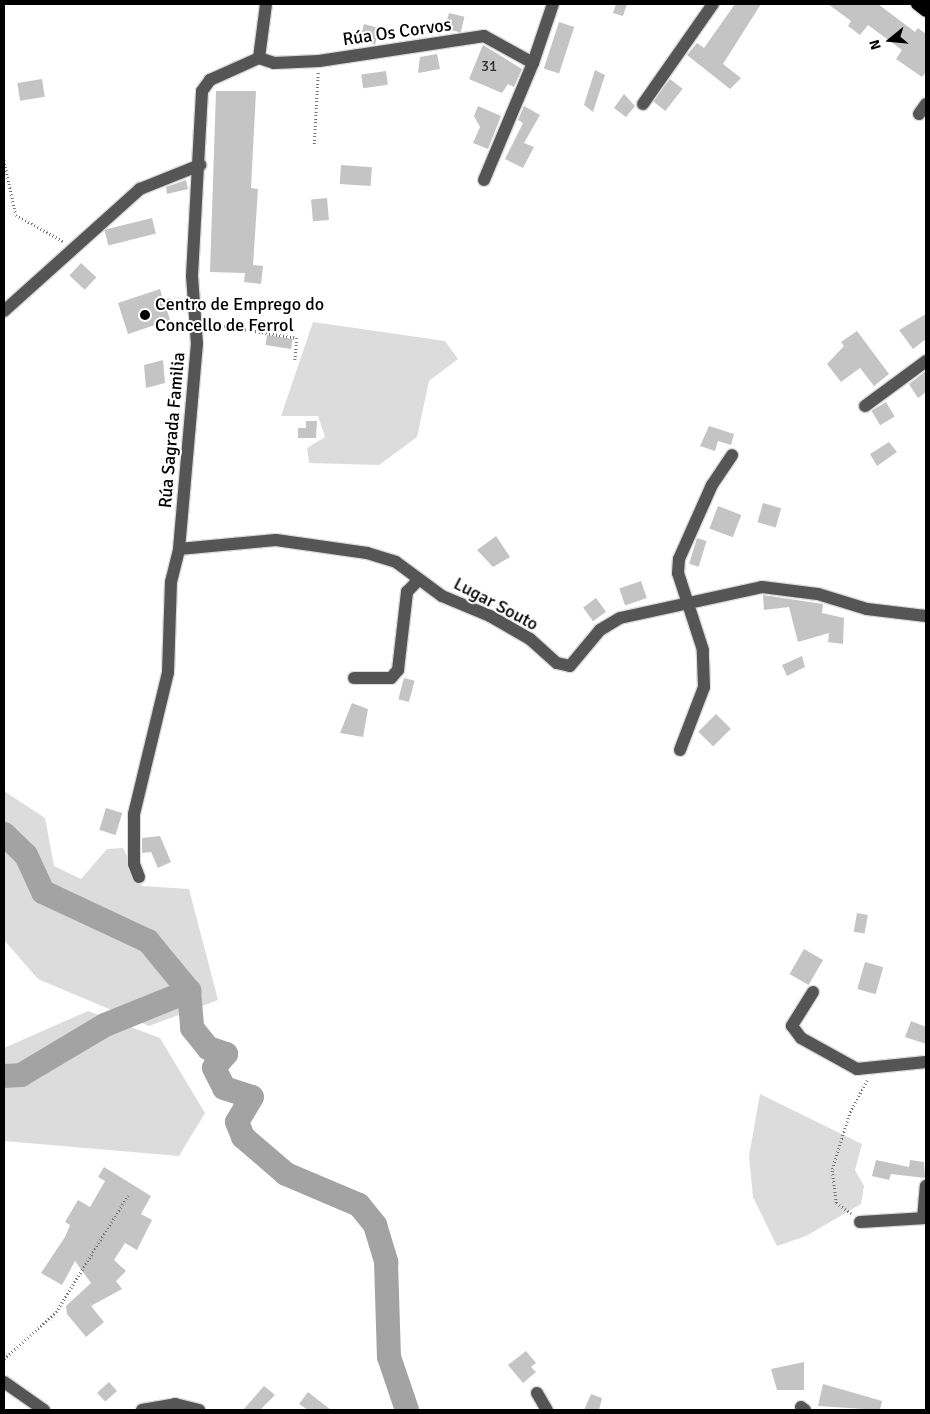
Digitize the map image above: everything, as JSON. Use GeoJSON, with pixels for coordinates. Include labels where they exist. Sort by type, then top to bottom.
{"type":"FeatureCollection","features":[{"type":"Feature","properties":{"kind":"street"},"geometry":{"type":"LineString","coordinates":[[259,58],[266,4]]}},
{"type":"Feature","properties":{"kind":"street"},"geometry":{"type":"LineString","coordinates":[[484,180],[533,63],[553,4]]}},
{"type":"Feature","properties":{"kind":"street"},"geometry":{"type":"LineString","coordinates":[[643,104],[713,4]]}},
{"type":"Feature","properties":{"kind":"street","name":"Rúa Os Corvos"},"geometry":{"type":"LineString","coordinates":[[259,58],[274,63],[319,61],[484,36],[533,63]]}},
{"type":"Feature","properties":{"kind":"street","name":"Rúa Sagrada Familia"},"geometry":{"type":"LineString","coordinates":[[138,877],[134,864],[134,814],[164,699],[171,582],[179,549],[195,322],[192,276],[200,165],[202,91],[210,80],[259,58]]}},
{"type":"Feature","properties":{"kind":"street"},"geometry":{"type":"LineString","coordinates":[[4,312],[140,189],[200,165]]}},
{"type":"Feature","properties":{"kind":"street"},"geometry":{"type":"LineString","coordinates":[[866,406],[926,361]]}},
{"type":"Feature","properties":{"kind":"street"},"geometry":{"type":"LineString","coordinates":[[680,750],[704,687],[703,650],[678,573],[679,559],[712,485],[732,455]]}},
{"type":"Feature","properties":{"kind":"street","name":"Lugar Souto"},"geometry":{"type":"LineString","coordinates":[[179,549],[276,540],[367,553],[396,562],[418,580],[530,639],[557,663],[570,666],[600,630],[620,618],[762,587],[818,594],[867,609],[926,616]]}},
{"type":"Feature","properties":{"kind":"street"},"geometry":{"type":"LineString","coordinates":[[354,678],[391,678],[398,670],[408,592],[418,580]]}},
{"type":"Feature","properties":{"kind":"street"},"geometry":{"type":"LineString","coordinates":[[813,992],[792,1026],[801,1038],[857,1069],[926,1062]]}},
{"type":"Feature","properties":{"kind":"street"},"geometry":{"type":"LineString","coordinates":[[860,1222],[925,1218],[926,1186]]}},
{"type":"Feature","properties":{"kind":"street"},"geometry":{"type":"LineString","coordinates":[[4,1382],[44,1410]]}},
{"type":"Feature","properties":{"kind":"street"},"geometry":{"type":"LineString","coordinates":[[537,1393],[548,1410]]}},
{"type":"Feature","properties":{"kind":"street"},"geometry":{"type":"LineString","coordinates":[[142,1410],[175,1404],[199,1410]]}},
{"type":"Feature","properties":{"kind":"path"},"geometry":{"type":"LineString","coordinates":[[314,144],[319,61]]}},
{"type":"Feature","properties":{"kind":"path"},"geometry":{"type":"LineString","coordinates":[[4,160],[16,215],[76,248]]}},
{"type":"Feature","properties":{"kind":"path"},"geometry":{"type":"LineString","coordinates":[[195,322],[297,338],[295,360]]}},
{"type":"Feature","properties":{"kind":"path"},"geometry":{"type":"LineString","coordinates":[[860,1222],[836,1203],[832,1169],[850,1112],[875,1068]]}},
{"type":"Feature","properties":{"kind":"path"},"geometry":{"type":"LineString","coordinates":[[4,1359],[56,1312],[128,1195]]}},
{"type":"Feature","properties":{"kind":"shaded area"},"geometry":{"type":"Polygon","coordinates":[[[313,322],[445,341],[458,359],[429,381],[417,437],[379,465],[309,463],[307,448],[325,437],[318,416],[281,416],[313,322]]]}},
{"type":"Feature","properties":{"kind":"shaded area"},"geometry":{"type":"Polygon","coordinates":[[[4,791],[45,818],[54,866],[81,879],[107,849],[123,848],[142,886],[189,889],[218,1000],[149,1026],[38,979],[4,940],[4,791]]]}},
{"type":"Feature","properties":{"kind":"shaded area"},"geometry":{"type":"Polygon","coordinates":[[[88,1011],[160,1038],[205,1113],[179,1156],[4,1141],[4,1048],[88,1011]]]}},
{"type":"Feature","properties":{"kind":"shaded area"},"geometry":{"type":"Polygon","coordinates":[[[760,1094],[862,1144],[855,1170],[864,1186],[861,1204],[806,1236],[777,1246],[753,1197],[749,1156],[760,1094]]]}},
{"type":"Feature","properties":{"kind":"building"},"geometry":{"type":"Polygon","coordinates":[[[616,4],[627,4],[623,16],[613,13],[616,4]]]}},
{"type":"Feature","properties":{"kind":"building"},"geometry":{"type":"Polygon","coordinates":[[[735,4],[761,4],[723,64],[741,78],[730,89],[687,55],[697,43],[704,48],[735,4]]]}},
{"type":"Feature","properties":{"kind":"building"},"geometry":{"type":"Polygon","coordinates":[[[828,4],[878,4],[915,32],[918,28],[926,34],[926,72],[922,77],[896,59],[902,50],[868,25],[860,35],[848,26],[851,21],[828,4]]]}},
{"type":"Feature","properties":{"kind":"building"},"geometry":{"type":"Polygon","coordinates":[[[449,13],[465,17],[461,32],[445,29],[449,13]]]}},
{"type":"Feature","properties":{"kind":"building"},"geometry":{"type":"Polygon","coordinates":[[[559,22],[574,27],[559,74],[544,69],[559,22]]]}},
{"type":"Feature","properties":{"kind":"building"},"geometry":{"type":"Polygon","coordinates":[[[364,24],[379,28],[375,45],[360,40],[364,24]]]}},
{"type":"Feature","properties":{"kind":"building"},"geometry":{"type":"Polygon","coordinates":[[[483,45],[522,69],[514,87],[508,84],[502,93],[469,79],[483,45]]]}},
{"type":"Feature","properties":{"kind":"building"},"geometry":{"type":"Polygon","coordinates":[[[437,54],[440,69],[418,73],[420,57],[437,54]]]}},
{"type":"Feature","properties":{"kind":"building"},"geometry":{"type":"Polygon","coordinates":[[[595,70],[605,75],[593,112],[584,105],[595,70]]]}},
{"type":"Feature","properties":{"kind":"building"},"geometry":{"type":"Polygon","coordinates":[[[386,71],[388,85],[363,88],[361,74],[386,71]]]}},
{"type":"Feature","properties":{"kind":"building"},"geometry":{"type":"Polygon","coordinates":[[[42,79],[45,97],[20,101],[17,83],[42,79]]]}},
{"type":"Feature","properties":{"kind":"building"},"geometry":{"type":"Polygon","coordinates":[[[670,79],[683,89],[665,111],[653,101],[670,79]]]}},
{"type":"Feature","properties":{"kind":"building"},"geometry":{"type":"Polygon","coordinates":[[[216,91],[256,91],[251,188],[258,189],[253,265],[263,266],[261,284],[244,282],[245,273],[210,272],[216,91]]]}},
{"type":"Feature","properties":{"kind":"building"},"geometry":{"type":"Polygon","coordinates":[[[624,94],[635,106],[626,117],[614,108],[624,94]]]}},
{"type":"Feature","properties":{"kind":"building"},"geometry":{"type":"Polygon","coordinates":[[[478,106],[501,116],[488,149],[473,143],[480,127],[474,116],[478,106]]]}},
{"type":"Feature","properties":{"kind":"building"},"geometry":{"type":"Polygon","coordinates":[[[524,106],[540,115],[524,143],[534,147],[523,168],[505,159],[523,123],[518,120],[524,106]]]}},
{"type":"Feature","properties":{"kind":"building"},"geometry":{"type":"Polygon","coordinates":[[[341,165],[372,167],[371,186],[340,184],[341,165]]]}},
{"type":"Feature","properties":{"kind":"building"},"geometry":{"type":"Polygon","coordinates":[[[186,180],[188,189],[167,194],[166,187],[186,180]]]}},
{"type":"Feature","properties":{"kind":"building"},"geometry":{"type":"Polygon","coordinates":[[[327,198],[329,220],[313,221],[311,199],[327,198]]]}},
{"type":"Feature","properties":{"kind":"building"},"geometry":{"type":"Polygon","coordinates":[[[152,218],[156,234],[108,245],[104,230],[152,218]]]}},
{"type":"Feature","properties":{"kind":"building"},"geometry":{"type":"Polygon","coordinates":[[[81,263],[96,277],[85,290],[69,275],[81,263]]]}},
{"type":"Feature","properties":{"kind":"building","name":"Centro de Emprego do Concello de Ferrol"},"geometry":{"type":"Polygon","coordinates":[[[160,289],[163,300],[170,298],[173,307],[167,310],[170,320],[128,334],[118,303],[160,289]]]}},
{"type":"Feature","properties":{"kind":"building"},"geometry":{"type":"Polygon","coordinates":[[[926,314],[926,339],[913,349],[899,330],[926,314]]]}},
{"type":"Feature","properties":{"kind":"building"},"geometry":{"type":"Polygon","coordinates":[[[857,331],[889,374],[874,386],[860,368],[841,382],[827,364],[844,346],[841,342],[857,331]]]}},
{"type":"Feature","properties":{"kind":"building"},"geometry":{"type":"Polygon","coordinates":[[[267,335],[293,339],[291,349],[265,345],[267,335]]]}},
{"type":"Feature","properties":{"kind":"building"},"geometry":{"type":"Polygon","coordinates":[[[163,360],[165,383],[146,388],[144,365],[163,360]]]}},
{"type":"Feature","properties":{"kind":"building"},"geometry":{"type":"Polygon","coordinates":[[[926,371],[926,392],[918,398],[909,384],[926,371]]]}},
{"type":"Feature","properties":{"kind":"building"},"geometry":{"type":"Polygon","coordinates":[[[886,402],[895,417],[880,425],[871,411],[886,402]]]}},
{"type":"Feature","properties":{"kind":"building"},"geometry":{"type":"Polygon","coordinates":[[[306,421],[317,421],[316,438],[298,438],[298,428],[306,428],[306,421]]]}},
{"type":"Feature","properties":{"kind":"building"},"geometry":{"type":"Polygon","coordinates":[[[709,426],[734,434],[731,445],[718,441],[715,451],[700,446],[709,426]]]}},
{"type":"Feature","properties":{"kind":"building"},"geometry":{"type":"Polygon","coordinates":[[[889,442],[897,452],[877,466],[870,454],[889,442]]]}},
{"type":"Feature","properties":{"kind":"building"},"geometry":{"type":"Polygon","coordinates":[[[763,503],[781,508],[776,527],[757,522],[763,503]]]}},
{"type":"Feature","properties":{"kind":"building"},"geometry":{"type":"Polygon","coordinates":[[[718,506],[741,515],[733,537],[709,528],[718,506]]]}},
{"type":"Feature","properties":{"kind":"building"},"geometry":{"type":"Polygon","coordinates":[[[496,536],[510,557],[493,567],[477,550],[496,536]]]}},
{"type":"Feature","properties":{"kind":"building"},"geometry":{"type":"Polygon","coordinates":[[[697,538],[707,541],[699,567],[689,564],[697,538]]]}},
{"type":"Feature","properties":{"kind":"building"},"geometry":{"type":"Polygon","coordinates":[[[641,581],[647,598],[625,606],[619,588],[641,581]]]}},
{"type":"Feature","properties":{"kind":"building"},"geometry":{"type":"Polygon","coordinates":[[[763,595],[823,604],[822,613],[844,618],[843,644],[828,642],[829,633],[798,642],[789,607],[764,610],[763,595]]]}},
{"type":"Feature","properties":{"kind":"building"},"geometry":{"type":"Polygon","coordinates":[[[596,598],[606,612],[593,621],[583,607],[596,598]]]}},
{"type":"Feature","properties":{"kind":"building"},"geometry":{"type":"Polygon","coordinates":[[[802,656],[805,667],[787,676],[782,665],[802,656]]]}},
{"type":"Feature","properties":{"kind":"building"},"geometry":{"type":"Polygon","coordinates":[[[404,678],[415,681],[409,702],[398,699],[404,678]]]}},
{"type":"Feature","properties":{"kind":"building"},"geometry":{"type":"Polygon","coordinates":[[[352,703],[368,709],[363,737],[340,733],[352,703]]]}},
{"type":"Feature","properties":{"kind":"building"},"geometry":{"type":"Polygon","coordinates":[[[716,714],[731,729],[713,747],[698,732],[716,714]]]}},
{"type":"Feature","properties":{"kind":"building"},"geometry":{"type":"Polygon","coordinates":[[[106,808],[122,813],[116,835],[99,830],[106,808]]]}},
{"type":"Feature","properties":{"kind":"building"},"geometry":{"type":"Polygon","coordinates":[[[160,836],[171,862],[158,868],[151,852],[142,853],[142,838],[160,836]]]}},
{"type":"Feature","properties":{"kind":"building"},"geometry":{"type":"Polygon","coordinates":[[[857,913],[868,915],[865,934],[854,932],[857,913]]]}},
{"type":"Feature","properties":{"kind":"building"},"geometry":{"type":"Polygon","coordinates":[[[804,949],[823,960],[809,985],[790,974],[804,949]]]}},
{"type":"Feature","properties":{"kind":"building"},"geometry":{"type":"Polygon","coordinates":[[[865,962],[883,967],[876,994],[857,989],[865,962]]]}},
{"type":"Feature","properties":{"kind":"building"},"geometry":{"type":"Polygon","coordinates":[[[911,1021],[926,1027],[926,1044],[905,1037],[911,1021]]]}},
{"type":"Feature","properties":{"kind":"building"},"geometry":{"type":"Polygon","coordinates":[[[876,1160],[909,1167],[910,1160],[924,1162],[925,1178],[891,1174],[889,1180],[872,1176],[876,1160]]]}},
{"type":"Feature","properties":{"kind":"building"},"geometry":{"type":"Polygon","coordinates":[[[104,1167],[151,1196],[141,1214],[152,1220],[137,1250],[125,1243],[114,1260],[126,1271],[116,1281],[122,1289],[91,1306],[104,1322],[86,1337],[67,1314],[66,1306],[91,1283],[75,1261],[62,1285],[41,1273],[65,1237],[70,1225],[65,1222],[78,1200],[90,1207],[105,1181],[98,1177],[104,1167]]]}},
{"type":"Feature","properties":{"kind":"building"},"geometry":{"type":"Polygon","coordinates":[[[526,1351],[536,1363],[531,1367],[536,1372],[523,1383],[508,1365],[526,1351]]]}},
{"type":"Feature","properties":{"kind":"building"},"geometry":{"type":"Polygon","coordinates":[[[804,1362],[804,1390],[777,1390],[771,1369],[804,1362]]]}},
{"type":"Feature","properties":{"kind":"building"},"geometry":{"type":"Polygon","coordinates":[[[109,1382],[117,1391],[105,1402],[97,1393],[109,1382]]]}},
{"type":"Feature","properties":{"kind":"building"},"geometry":{"type":"Polygon","coordinates":[[[823,1384],[882,1401],[880,1410],[818,1406],[823,1384]]]}},
{"type":"Feature","properties":{"kind":"building"},"geometry":{"type":"Polygon","coordinates":[[[264,1386],[275,1395],[260,1410],[243,1410],[264,1386]]]}},
{"type":"Feature","properties":{"kind":"building"},"geometry":{"type":"Polygon","coordinates":[[[308,1392],[331,1410],[308,1410],[299,1404],[308,1392]]]}},
{"type":"Feature","properties":{"kind":"building"},"geometry":{"type":"Polygon","coordinates":[[[591,1394],[602,1398],[599,1410],[584,1410],[591,1394]]]}},
{"type":"Feature","properties":{"kind":"waterway"},"geometry":{"type":"LineString","coordinates":[[4,834],[26,855],[43,892],[148,941],[189,991],[192,1028],[208,1048],[226,1054],[214,1068],[224,1088],[252,1097],[237,1122],[243,1137],[286,1174],[359,1205],[375,1225],[386,1262],[389,1357],[407,1410]]}},
{"type":"Feature","properties":{"kind":"waterway"},"geometry":{"type":"LineString","coordinates":[[4,1076],[21,1075],[105,1025],[189,991]]}},
{"type":"Feature","properties":{"kind":"place","name":"Centro de Emprego do Concello de Ferrol"},"geometry":{"type":"Point","coordinates":[145,315]}}]}
